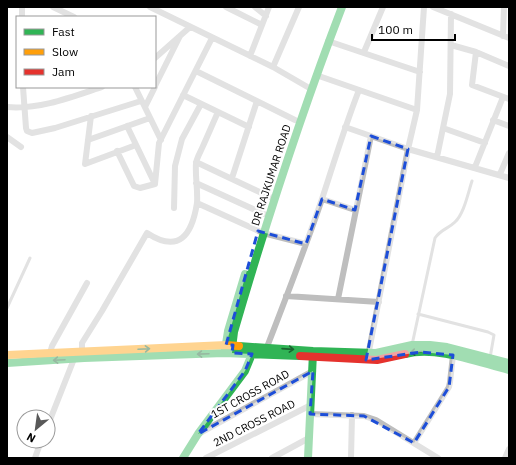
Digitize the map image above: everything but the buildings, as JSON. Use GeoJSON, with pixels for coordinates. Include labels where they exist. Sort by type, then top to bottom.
{"type":"FeatureCollection","features":[{"type":"Feature","properties":{"kind":"main road","name":"DR RAJKUMAR ROAD"},"geometry":{"type":"LineString","coordinates":[[229,349],[261,232],[309,88],[323,38],[336,7]]}},
{"type":"Feature","properties":{"kind":"main road","name":"DR RAJKUMAR ROAD"},"geometry":{"type":"LineString","coordinates":[[261,232],[264,214],[295,120],[316,75],[342,7]]}},
{"type":"Feature","properties":{"kind":"main road"},"geometry":{"type":"LineString","coordinates":[[368,356],[412,345],[430,345],[447,347],[509,364]]}},
{"type":"Feature","properties":{"kind":"main road"},"geometry":{"type":"LineString","coordinates":[[7,363],[267,347],[313,354]]}},
{"type":"Feature","properties":{"kind":"main road"},"geometry":{"type":"LineString","coordinates":[[7,355],[229,349],[252,354],[368,356],[377,360],[408,353],[430,352],[453,355],[509,370]]}},
{"type":"Feature","properties":{"kind":"main road"},"geometry":{"type":"LineString","coordinates":[[183,458],[198,434],[244,371],[252,354]]}},
{"type":"Feature","properties":{"kind":"main road"},"geometry":{"type":"LineString","coordinates":[[308,458],[313,354]]}},
{"type":"Feature","properties":{"kind":"street"},"geometry":{"type":"LineString","coordinates":[[53,7],[72,16]]}},
{"type":"Feature","properties":{"kind":"street"},"geometry":{"type":"LineString","coordinates":[[150,7],[250,56],[309,88]]}},
{"type":"Feature","properties":{"kind":"street"},"geometry":{"type":"LineString","coordinates":[[226,7],[262,25]]}},
{"type":"Feature","properties":{"kind":"street"},"geometry":{"type":"LineString","coordinates":[[255,7],[266,16]]}},
{"type":"Feature","properties":{"kind":"street"},"geometry":{"type":"LineString","coordinates":[[250,56],[269,7]]}},
{"type":"Feature","properties":{"kind":"street"},"geometry":{"type":"LineString","coordinates":[[273,68],[299,7]]}},
{"type":"Feature","properties":{"kind":"street"},"geometry":{"type":"LineString","coordinates":[[364,52],[383,7]]}},
{"type":"Feature","properties":{"kind":"street"},"geometry":{"type":"LineString","coordinates":[[368,356],[408,149],[417,110],[424,7]]}},
{"type":"Feature","properties":{"kind":"street"},"geometry":{"type":"LineString","coordinates":[[433,7],[509,38]]}},
{"type":"Feature","properties":{"kind":"street"},"geometry":{"type":"LineString","coordinates":[[502,36],[504,7]]}},
{"type":"Feature","properties":{"kind":"street"},"geometry":{"type":"LineString","coordinates":[[437,157],[450,94],[451,14]]}},
{"type":"Feature","properties":{"kind":"street"},"geometry":{"type":"LineString","coordinates":[[156,57],[190,27]]}},
{"type":"Feature","properties":{"kind":"street"},"geometry":{"type":"LineString","coordinates":[[156,85],[180,36]]}},
{"type":"Feature","properties":{"kind":"street"},"geometry":{"type":"LineString","coordinates":[[155,184],[159,143],[212,38]]}},
{"type":"Feature","properties":{"kind":"street"},"geometry":{"type":"LineString","coordinates":[[328,41],[420,72]]}},
{"type":"Feature","properties":{"kind":"street"},"geometry":{"type":"LineString","coordinates":[[451,45],[476,52],[509,66]]}},
{"type":"Feature","properties":{"kind":"street"},"geometry":{"type":"LineString","coordinates":[[475,167],[494,120],[506,98],[472,85],[476,52]]}},
{"type":"Feature","properties":{"kind":"street"},"geometry":{"type":"LineString","coordinates":[[196,71],[295,120]]}},
{"type":"Feature","properties":{"kind":"street"},"geometry":{"type":"LineString","coordinates":[[316,75],[417,110]]}},
{"type":"Feature","properties":{"kind":"street"},"geometry":{"type":"LineString","coordinates":[[23,88],[26,128],[27,131],[32,133],[55,128],[142,101]]}},
{"type":"Feature","properties":{"kind":"street"},"geometry":{"type":"LineString","coordinates":[[7,107],[24,108],[74,96],[99,88]]}},
{"type":"Feature","properties":{"kind":"street"},"geometry":{"type":"LineString","coordinates":[[136,88],[161,140]]}},
{"type":"Feature","properties":{"kind":"street"},"geometry":{"type":"LineString","coordinates":[[145,107],[154,88]]}},
{"type":"Feature","properties":{"kind":"street"},"geometry":{"type":"LineString","coordinates":[[267,347],[306,244],[359,90]]}},
{"type":"Feature","properties":{"kind":"street"},"geometry":{"type":"LineString","coordinates":[[183,95],[249,127]]}},
{"type":"Feature","properties":{"kind":"street"},"geometry":{"type":"LineString","coordinates":[[232,178],[257,101]]}},
{"type":"Feature","properties":{"kind":"street"},"geometry":{"type":"LineString","coordinates":[[174,208],[175,166],[182,139],[201,104]]}},
{"type":"Feature","properties":{"kind":"street"},"geometry":{"type":"LineString","coordinates":[[82,352],[82,343],[147,233],[166,242],[182,239],[186,236],[197,203],[196,162],[218,112]]}},
{"type":"Feature","properties":{"kind":"street"},"geometry":{"type":"LineString","coordinates":[[91,116],[85,164],[136,145]]}},
{"type":"Feature","properties":{"kind":"street"},"geometry":{"type":"LineString","coordinates":[[88,140],[150,118]]}},
{"type":"Feature","properties":{"kind":"street"},"geometry":{"type":"LineString","coordinates":[[494,120],[509,126]]}},
{"type":"Feature","properties":{"kind":"street"},"geometry":{"type":"LineString","coordinates":[[127,126],[155,184]]}},
{"type":"Feature","properties":{"kind":"street"},"geometry":{"type":"LineString","coordinates":[[345,127],[408,149],[500,174],[509,178]]}},
{"type":"Feature","properties":{"kind":"street"},"geometry":{"type":"LineString","coordinates":[[443,128],[485,143]]}},
{"type":"Feature","properties":{"kind":"street"},"geometry":{"type":"LineString","coordinates":[[338,299],[371,136]]}},
{"type":"Feature","properties":{"kind":"street"},"geometry":{"type":"LineString","coordinates":[[7,137],[21,147]]}},
{"type":"Feature","properties":{"kind":"street"},"geometry":{"type":"LineString","coordinates":[[117,151],[134,186],[140,188],[155,184]]}},
{"type":"Feature","properties":{"kind":"street"},"geometry":{"type":"LineString","coordinates":[[500,174],[509,153]]}},
{"type":"Feature","properties":{"kind":"street"},"geometry":{"type":"LineString","coordinates":[[196,162],[270,197]]}},
{"type":"Feature","properties":{"kind":"street"},"geometry":{"type":"LineString","coordinates":[[196,183],[264,214]]}},
{"type":"Feature","properties":{"kind":"street"},"geometry":{"type":"LineString","coordinates":[[322,199],[355,210]]}},
{"type":"Feature","properties":{"kind":"street"},"geometry":{"type":"LineString","coordinates":[[197,203],[261,232],[306,244]]}},
{"type":"Feature","properties":{"kind":"street"},"geometry":{"type":"LineString","coordinates":[[50,353],[52,346],[87,283]]}},
{"type":"Feature","properties":{"kind":"street"},"geometry":{"type":"LineString","coordinates":[[286,296],[379,302]]}},
{"type":"Feature","properties":{"kind":"street"},"geometry":{"type":"LineString","coordinates":[[414,443],[448,387],[450,382],[453,355]]}},
{"type":"Feature","properties":{"kind":"street"},"geometry":{"type":"LineString","coordinates":[[54,409],[74,359]]}},
{"type":"Feature","properties":{"kind":"street","name":"1ST CROSS ROAD"},"geometry":{"type":"LineString","coordinates":[[198,434],[312,371]]}},
{"type":"Feature","properties":{"kind":"street","name":"2ND CROSS ROAD"},"geometry":{"type":"LineString","coordinates":[[206,458],[311,405]]}},
{"type":"Feature","properties":{"kind":"street"},"geometry":{"type":"LineString","coordinates":[[310,414],[364,416],[376,420],[438,458]]}},
{"type":"Feature","properties":{"kind":"street"},"geometry":{"type":"LineString","coordinates":[[352,415],[353,457]]}},
{"type":"Feature","properties":{"kind":"street"},"geometry":{"type":"LineString","coordinates":[[272,458],[309,438]]}},
{"type":"Feature","properties":{"kind":"street"},"geometry":{"type":"LineString","coordinates":[[505,458],[509,449]]}},
{"type":"Feature","properties":{"kind":"lane"},"geometry":{"type":"LineString","coordinates":[[412,345],[435,238],[439,232],[454,223],[460,216],[472,181]]}},
{"type":"Feature","properties":{"kind":"lane"},"geometry":{"type":"LineString","coordinates":[[7,308],[30,258]]}},
{"type":"Feature","properties":{"kind":"lane"},"geometry":{"type":"LineString","coordinates":[[418,314],[488,332],[494,335],[490,358]]}},
{"type":"Feature","properties":{"kind":"highlighted area"},"geometry":{"type":"Polygon","coordinates":[[[371,136],[408,149],[366,360],[421,352],[453,355],[449,387],[414,443],[364,416],[310,414],[313,371],[198,434],[245,371],[252,354],[232,353],[233,345],[226,345],[258,231],[306,244],[322,199],[355,210],[371,136]]]}},
{"type":"Feature","properties":{"kind":"traffic: fast"},"geometry":{"type":"LineString","coordinates":[[232,348],[234,332],[271,209],[312,87],[342,7]]}},
{"type":"Feature","properties":{"kind":"traffic: fast"},"geometry":{"type":"LineString","coordinates":[[225,350],[228,331],[245,274]]}},
{"type":"Feature","properties":{"kind":"traffic: fast"},"geometry":{"type":"LineString","coordinates":[[239,346],[313,351],[376,353],[412,345],[430,345],[447,347],[509,363]]}},
{"type":"Feature","properties":{"kind":"traffic: fast"},"geometry":{"type":"LineString","coordinates":[[405,354],[417,352],[444,353],[509,370]]}},
{"type":"Feature","properties":{"kind":"traffic: fast"},"geometry":{"type":"LineString","coordinates":[[7,363],[84,358],[224,353],[300,356]]}},
{"type":"Feature","properties":{"kind":"traffic: fast"},"geometry":{"type":"LineString","coordinates":[[308,458],[313,353]]}},
{"type":"Feature","properties":{"kind":"traffic: fast"},"geometry":{"type":"LineString","coordinates":[[183,458],[198,434],[245,371],[252,354]]}},
{"type":"Feature","properties":{"kind":"traffic: slow"},"geometry":{"type":"LineString","coordinates":[[7,355],[226,345],[239,346]]}},
{"type":"Feature","properties":{"kind":"traffic: jam"},"geometry":{"type":"LineString","coordinates":[[300,356],[377,360],[405,354]]}}]}
